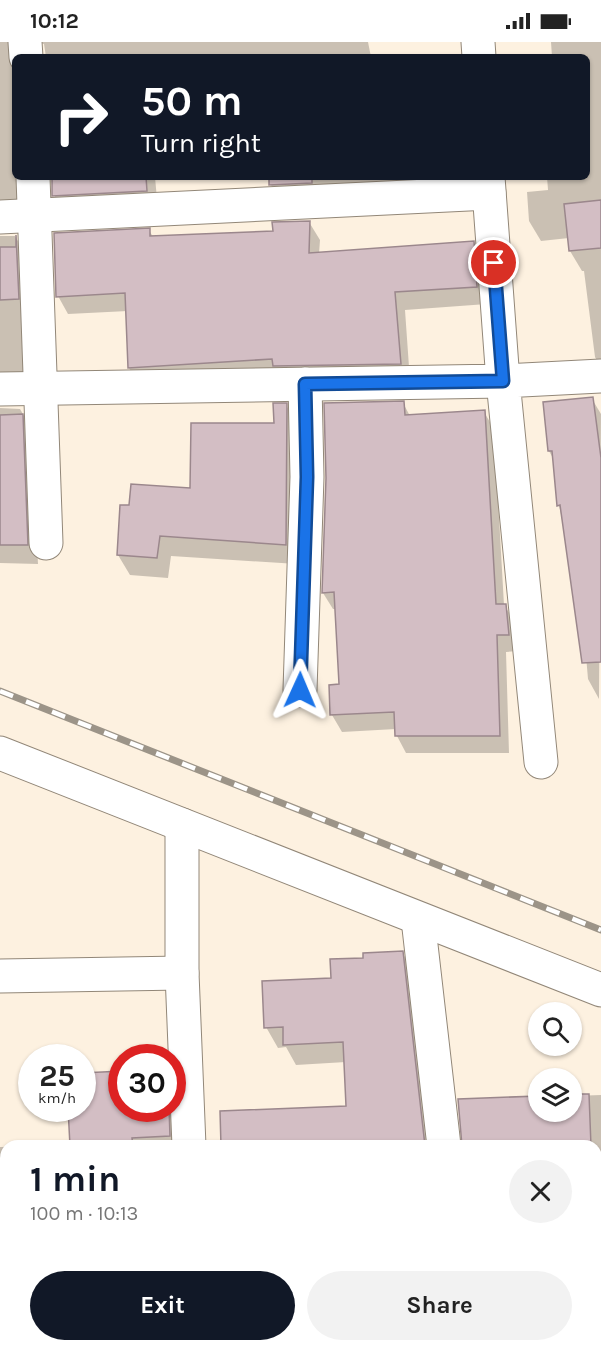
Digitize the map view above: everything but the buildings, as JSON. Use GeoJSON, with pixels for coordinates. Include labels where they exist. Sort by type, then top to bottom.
{"type":"FeatureCollection","features":[{"type":"Feature","properties":{"kind":"street"},"geometry":{"type":"LineString","coordinates":[[33,180],[46,543]]}},
{"type":"Feature","properties":{"kind":"street"},"geometry":{"type":"LineString","coordinates":[[0,217],[488,185],[503,381],[541,762]]}},
{"type":"Feature","properties":{"kind":"street"},"geometry":{"type":"LineString","coordinates":[[0,389],[503,381],[601,376]]}},
{"type":"Feature","properties":{"kind":"street"},"geometry":{"type":"LineString","coordinates":[[300,690],[307,477],[305,384]]}},
{"type":"Feature","properties":{"kind":"street"},"geometry":{"type":"LineString","coordinates":[[0,753],[601,990]]}},
{"type":"Feature","properties":{"kind":"street"},"geometry":{"type":"LineString","coordinates":[[182,825],[182,973],[189,1140]]}},
{"type":"Feature","properties":{"kind":"street"},"geometry":{"type":"LineString","coordinates":[[418,919],[443,1140]]}},
{"type":"Feature","properties":{"kind":"street"},"geometry":{"type":"LineString","coordinates":[[0,976],[182,973]]}},
{"type":"Feature","properties":{"kind":"railway"},"geometry":{"type":"LineString","coordinates":[[0,691],[601,930]]}},
{"type":"Feature","properties":{"kind":"route"},"geometry":{"type":"LineString","coordinates":[[300,690],[307,477],[305,384],[503,381],[494,263]]}}]}
